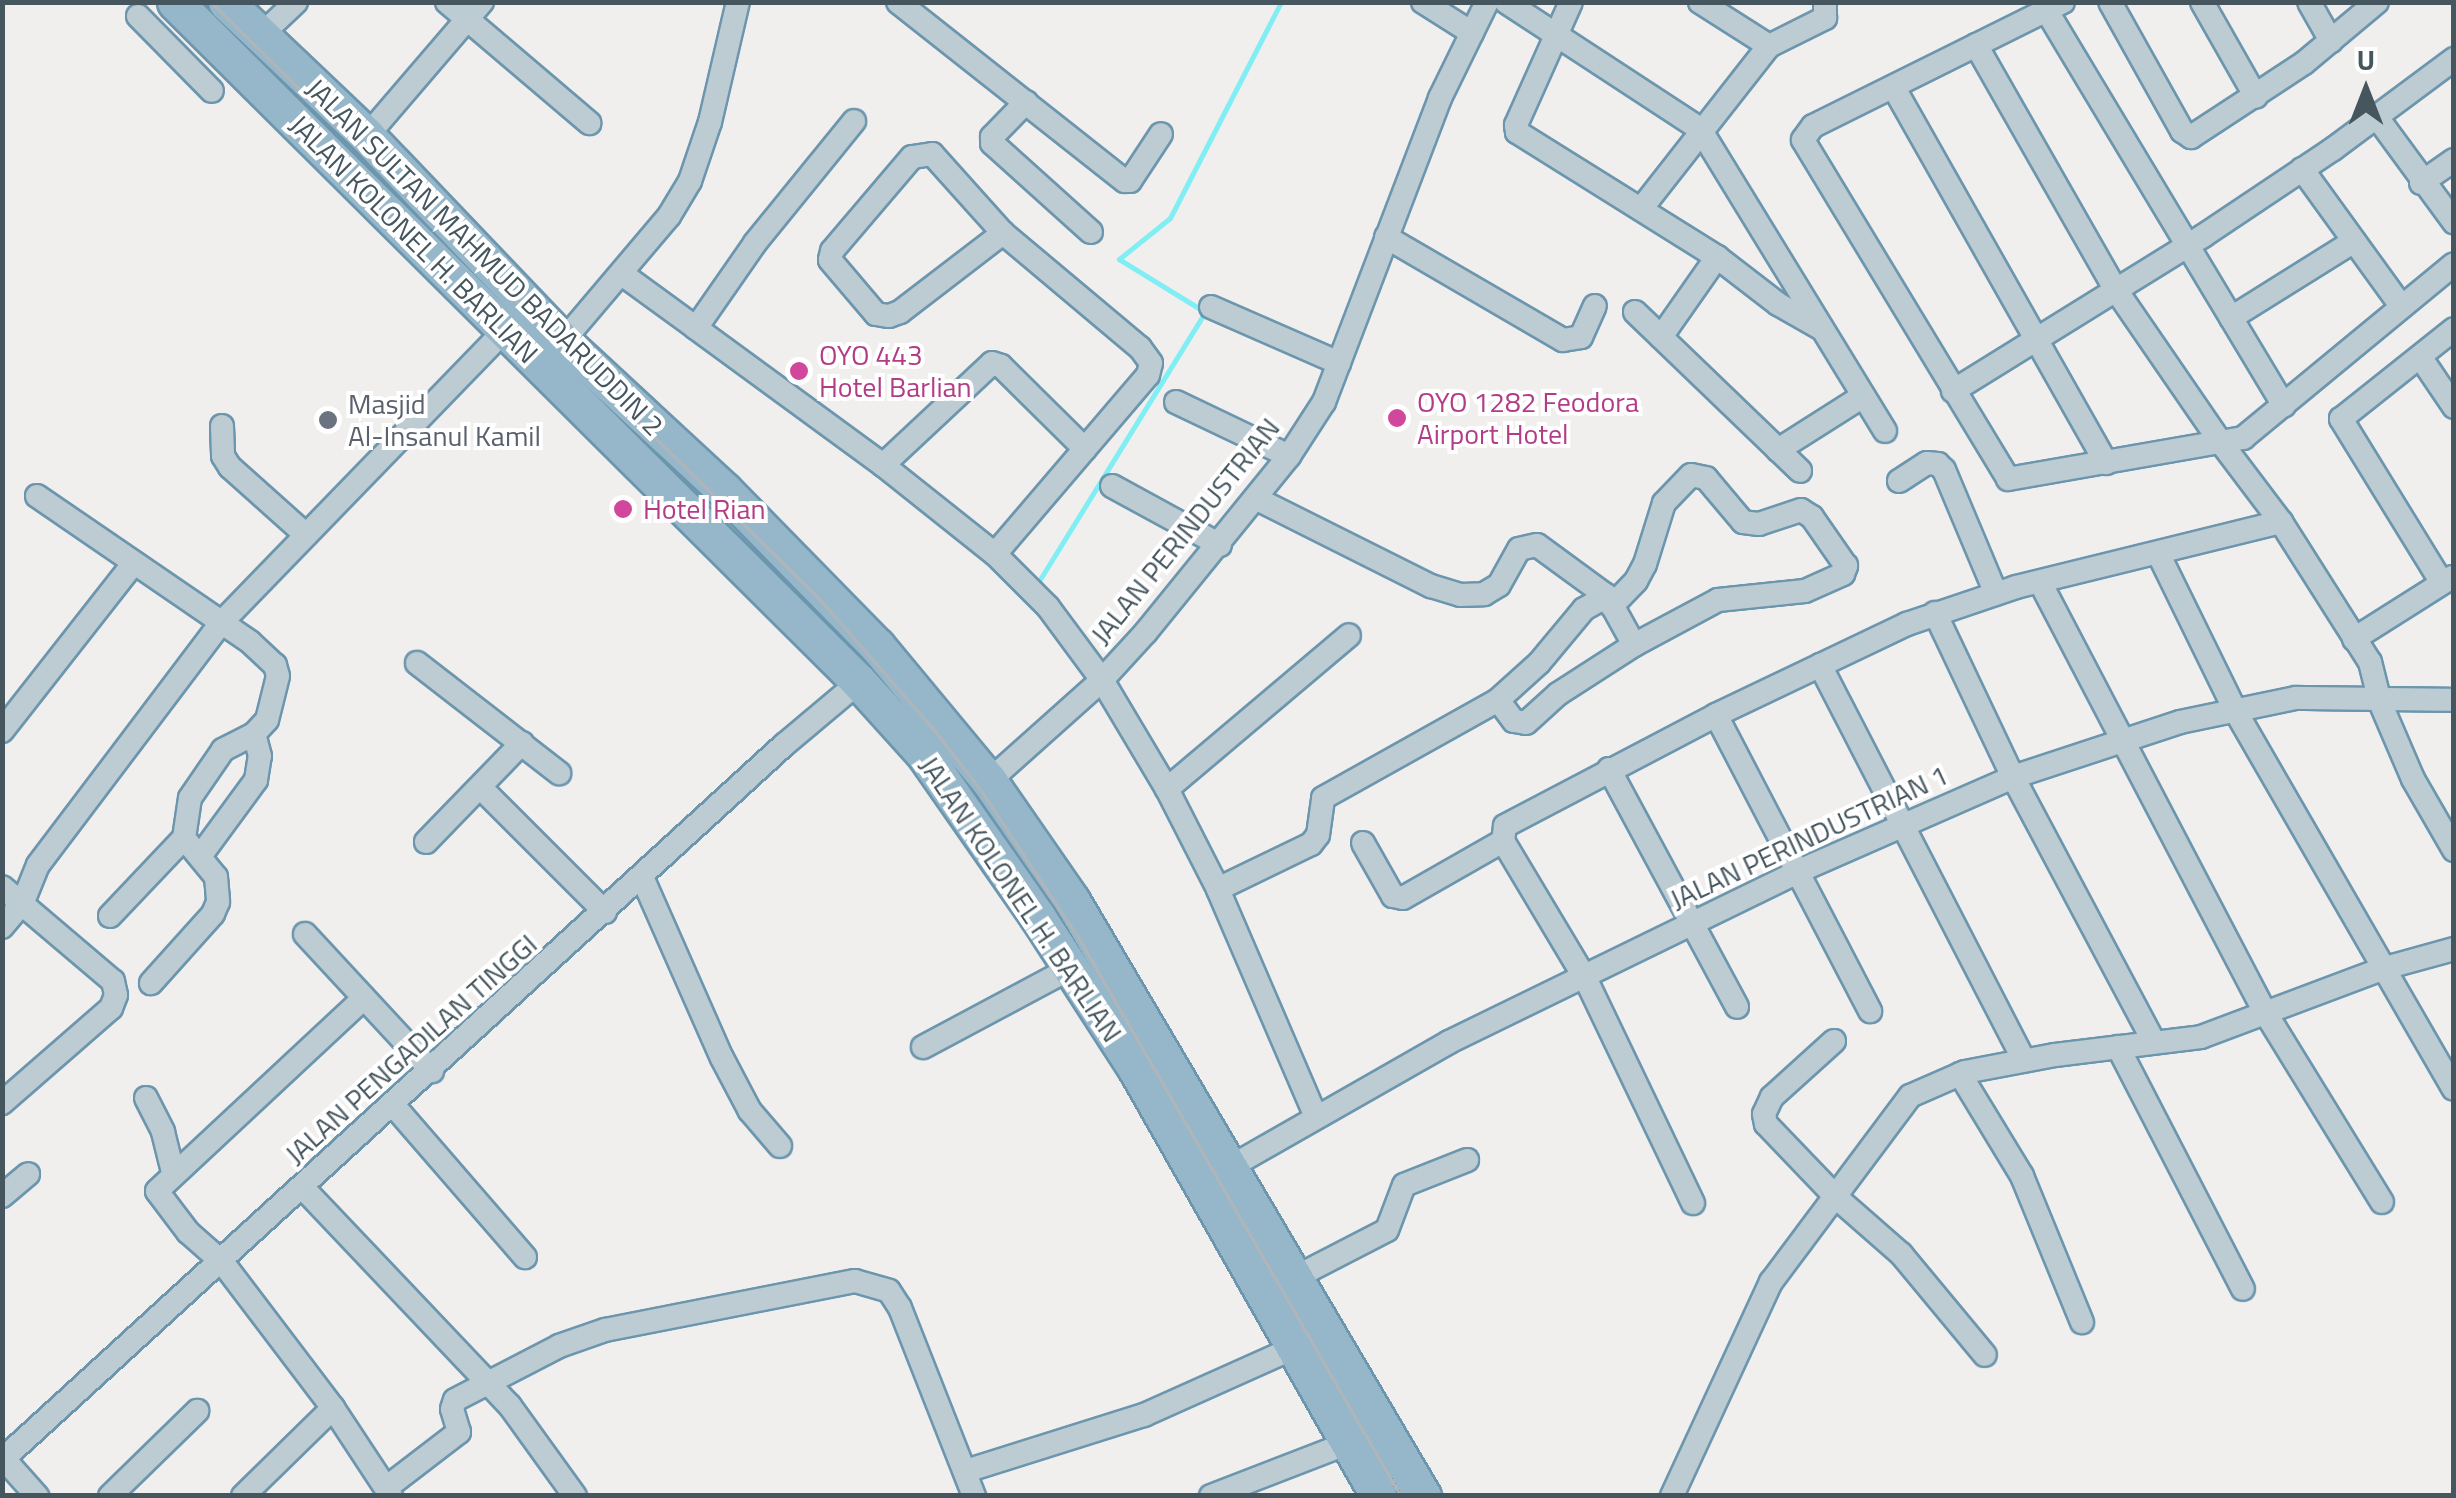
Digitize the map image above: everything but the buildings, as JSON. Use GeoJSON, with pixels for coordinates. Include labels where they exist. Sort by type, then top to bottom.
{"type":"FeatureCollection","features":[{"type":"Feature","properties":{"kind":"highway","name":"JALAN SULTAN MAHMUD BADARUDDIN 2"},"geometry":{"type":"LineString","coordinates":[[226,2],[367,136],[563,342],[725,491],[864,632],[989,781],[1072,901],[1232,1166],[1423,1496]]}},
{"type":"Feature","properties":{"kind":"highway","name":"JALAN KOLONEL H. BARLIAN"},"geometry":{"type":"LineString","coordinates":[[183,10],[859,682],[960,801],[1136,1069],[1379,1496]]}},
{"type":"Feature","properties":{"kind":"street"},"geometry":{"type":"LineString","coordinates":[[260,37],[296,2]]}},
{"type":"Feature","properties":{"kind":"street"},"geometry":{"type":"LineString","coordinates":[[447,2],[475,11],[589,123]]}},
{"type":"Feature","properties":{"kind":"street"},"geometry":{"type":"LineString","coordinates":[[563,342],[622,274],[690,181],[710,122],[738,2]]}},
{"type":"Feature","properties":{"kind":"street"},"geometry":{"type":"LineString","coordinates":[[898,2],[1127,182],[1161,134]]}},
{"type":"Feature","properties":{"kind":"street"},"geometry":{"type":"LineString","coordinates":[[1423,2],[1472,33]]}},
{"type":"Feature","properties":{"kind":"street","name":"JALAN PERINDUSTRIAN"},"geometry":{"type":"LineString","coordinates":[[989,781],[1102,680],[1220,545],[1290,456],[1324,402],[1440,98],[1487,2]]}},
{"type":"Feature","properties":{"kind":"street"},"geometry":{"type":"LineString","coordinates":[[1506,2],[1700,129],[1885,431]]}},
{"type":"Feature","properties":{"kind":"street"},"geometry":{"type":"LineString","coordinates":[[1571,2],[1516,125],[1517,132],[1717,257],[1778,304],[1823,329]]}},
{"type":"Feature","properties":{"kind":"street"},"geometry":{"type":"LineString","coordinates":[[1700,2],[1769,46]]}},
{"type":"Feature","properties":{"kind":"street"},"geometry":{"type":"LineString","coordinates":[[1640,209],[1769,46],[1826,18],[1825,2]]}},
{"type":"Feature","properties":{"kind":"street"},"geometry":{"type":"LineString","coordinates":[[2110,2],[2188,136],[2196,136],[2256,97],[2376,2]]}},
{"type":"Feature","properties":{"kind":"street"},"geometry":{"type":"LineString","coordinates":[[2202,2],[2256,97]]}},
{"type":"Feature","properties":{"kind":"street"},"geometry":{"type":"LineString","coordinates":[[2309,2],[2331,41]]}},
{"type":"Feature","properties":{"kind":"street"},"geometry":{"type":"LineString","coordinates":[[2284,406],[2186,246],[2056,8],[1976,44],[1813,126],[1805,134],[1804,145],[2008,480],[2222,444],[2256,432],[2454,264]]}},
{"type":"Feature","properties":{"kind":"street"},"geometry":{"type":"LineString","coordinates":[[164,42],[183,10]]}},
{"type":"Feature","properties":{"kind":"street"},"geometry":{"type":"LineString","coordinates":[[367,136],[475,11]]}},
{"type":"Feature","properties":{"kind":"street"},"geometry":{"type":"LineString","coordinates":[[138,16],[212,90]]}},
{"type":"Feature","properties":{"kind":"street"},"geometry":{"type":"LineString","coordinates":[[1976,44],[2116,290],[2281,522],[2354,639],[2377,678],[2380,702],[2414,779],[2454,850]]}},
{"type":"Feature","properties":{"kind":"street"},"geometry":{"type":"LineString","coordinates":[[1953,391],[2186,246],[2302,169],[2454,59]]}},
{"type":"Feature","properties":{"kind":"street"},"geometry":{"type":"LineString","coordinates":[[1894,88],[2039,338],[2106,463]]}},
{"type":"Feature","properties":{"kind":"street"},"geometry":{"type":"LineString","coordinates":[[1026,102],[992,137],[992,143],[1091,232]]}},
{"type":"Feature","properties":{"kind":"street"},"geometry":{"type":"LineString","coordinates":[[2376,116],[2421,184],[2454,222]]}},
{"type":"Feature","properties":{"kind":"street"},"geometry":{"type":"LineString","coordinates":[[696,328],[774,218],[854,120]]}},
{"type":"Feature","properties":{"kind":"street"},"geometry":{"type":"LineString","coordinates":[[995,554],[1148,375],[1151,362],[1140,348],[1003,232],[932,154],[919,153],[856,222],[832,251],[830,260],[876,314],[889,316],[900,312],[1003,232]]}},
{"type":"Feature","properties":{"kind":"street"},"geometry":{"type":"LineString","coordinates":[[2421,184],[2454,160]]}},
{"type":"Feature","properties":{"kind":"street"},"geometry":{"type":"LineString","coordinates":[[2302,169],[2402,307]]}},
{"type":"Feature","properties":{"kind":"street"},"geometry":{"type":"LineString","coordinates":[[1386,237],[1563,340],[1581,336],[1595,306]]}},
{"type":"Feature","properties":{"kind":"street"},"geometry":{"type":"LineString","coordinates":[[2231,318],[2354,241]]}},
{"type":"Feature","properties":{"kind":"street"},"geometry":{"type":"LineString","coordinates":[[1661,337],[1717,257]]}},
{"type":"Feature","properties":{"kind":"street"},"geometry":{"type":"LineString","coordinates":[[622,274],[883,465],[995,554],[1048,607],[1102,680],[1167,789],[1218,889],[1316,1117]]}},
{"type":"Feature","properties":{"kind":"street"},"geometry":{"type":"LineString","coordinates":[[1211,307],[1339,362]]}},
{"type":"Feature","properties":{"kind":"street"},"geometry":{"type":"LineString","coordinates":[[1635,312],[1800,471]]}},
{"type":"Feature","properties":{"kind":"street"},"geometry":{"type":"LineString","coordinates":[[2354,639],[2448,580],[2341,425],[2346,411],[2421,358],[2454,329]]}},
{"type":"Feature","properties":{"kind":"street"},"geometry":{"type":"LineString","coordinates":[[2,927],[23,902],[38,865],[222,622],[505,330]]}},
{"type":"Feature","properties":{"kind":"street"},"geometry":{"type":"LineString","coordinates":[[2421,358],[2454,407]]}},
{"type":"Feature","properties":{"kind":"street"},"geometry":{"type":"LineString","coordinates":[[883,465],[992,363],[1002,366],[1085,450]]}},
{"type":"Feature","properties":{"kind":"street"},"geometry":{"type":"LineString","coordinates":[[1778,450],[1864,396]]}},
{"type":"Feature","properties":{"kind":"street"},"geometry":{"type":"LineString","coordinates":[[1176,402],[1290,456]]}},
{"type":"Feature","properties":{"kind":"street"},"geometry":{"type":"LineString","coordinates":[[222,426],[223,456],[230,467],[306,535]]}},
{"type":"Feature","properties":{"kind":"street"},"geometry":{"type":"LineString","coordinates":[[1899,480],[1927,463],[1938,464],[1944,470],[1996,594]]}},
{"type":"Feature","properties":{"kind":"street"},"geometry":{"type":"LineString","coordinates":[[1218,889],[1315,841],[1323,798],[1498,700],[1538,663],[1584,610],[1610,601],[1636,581],[1664,503],[1691,474],[1706,478],[1743,522],[1760,524],[1802,510],[1812,516],[1846,566],[1843,574],[1805,591],[1718,600],[1634,645],[1558,694],[1526,723],[1514,720],[1498,700]]}},
{"type":"Feature","properties":{"kind":"street"},"geometry":{"type":"LineString","coordinates":[[1112,486],[1220,545]]}},
{"type":"Feature","properties":{"kind":"street"},"geometry":{"type":"LineString","coordinates":[[38,496],[132,565],[222,622],[275,665],[278,676],[267,720],[254,734],[223,750],[213,761],[190,798],[184,838],[110,916]]}},
{"type":"Feature","properties":{"kind":"street"},"geometry":{"type":"LineString","coordinates":[[1257,499],[1430,586],[1460,595],[1484,594],[1499,585],[1519,549],[1527,544],[1538,545],[1610,601],[1634,645]]}},
{"type":"Feature","properties":{"kind":"street"},"geometry":{"type":"LineString","coordinates":[[1693,1203],[1585,978],[1503,841],[1505,826],[1716,715],[1935,613],[2040,582],[2281,522]]}},
{"type":"Feature","properties":{"kind":"street"},"geometry":{"type":"LineString","coordinates":[[2159,555],[2236,712],[2454,1088]]}},
{"type":"Feature","properties":{"kind":"street"},"geometry":{"type":"LineString","coordinates":[[2,731],[132,565]]}},
{"type":"Feature","properties":{"kind":"street"},"geometry":{"type":"LineString","coordinates":[[2040,582],[2265,1012],[2382,1202]]}},
{"type":"Feature","properties":{"kind":"street"},"geometry":{"type":"LineString","coordinates":[[1935,613],[2012,777],[2154,1042]]}},
{"type":"Feature","properties":{"kind":"street"},"geometry":{"type":"LineString","coordinates":[[1167,789],[1350,635]]}},
{"type":"Feature","properties":{"kind":"street"},"geometry":{"type":"LineString","coordinates":[[417,663],[559,774]]}},
{"type":"Feature","properties":{"kind":"street"},"geometry":{"type":"LineString","coordinates":[[1820,664],[2024,1061]]}},
{"type":"Feature","properties":{"kind":"street","name":"JALAN PENGADILAN TINGGI"},"geometry":{"type":"LineString","coordinates":[[3,1460],[784,745],[859,682]]}},
{"type":"Feature","properties":{"kind":"street","name":"JALAN PERINDUSTRIAN 1"},"geometry":{"type":"LineString","coordinates":[[1232,1166],[1450,1042],[1798,872],[2012,777],[2122,738],[2296,698],[2332,695],[2380,702],[2454,700]]}},
{"type":"Feature","properties":{"kind":"street"},"geometry":{"type":"LineString","coordinates":[[1716,715],[1870,1011]]}},
{"type":"Feature","properties":{"kind":"street"},"geometry":{"type":"LineString","coordinates":[[202,856],[256,780],[260,756],[254,734]]}},
{"type":"Feature","properties":{"kind":"street"},"geometry":{"type":"LineString","coordinates":[[426,842],[482,789],[522,743]]}},
{"type":"Feature","properties":{"kind":"street"},"geometry":{"type":"LineString","coordinates":[[1610,769],[1737,1007]]}},
{"type":"Feature","properties":{"kind":"street"},"geometry":{"type":"LineString","coordinates":[[482,789],[605,912]]}},
{"type":"Feature","properties":{"kind":"street"},"geometry":{"type":"LineString","coordinates":[[151,983],[213,914],[218,902],[216,877],[184,838]]}},
{"type":"Feature","properties":{"kind":"street"},"geometry":{"type":"LineString","coordinates":[[1363,843],[1393,896],[1403,898],[1503,841]]}},
{"type":"Feature","properties":{"kind":"street"},"geometry":{"type":"LineString","coordinates":[[642,877],[722,1058],[750,1111],[780,1146]]}},
{"type":"Feature","properties":{"kind":"street"},"geometry":{"type":"LineString","coordinates":[[2,887],[112,981],[116,995],[111,1008],[2,1104]]}},
{"type":"Feature","properties":{"kind":"street"},"geometry":{"type":"LineString","coordinates":[[305,934],[432,1070]]}},
{"type":"Feature","properties":{"kind":"street"},"geometry":{"type":"LineString","coordinates":[[1672,1496],[1771,1282],[1837,1198],[1876,1136],[1910,1096],[1960,1074],[2024,1061],[2201,1037],[2385,968],[2454,950]]}},
{"type":"Feature","properties":{"kind":"street"},"geometry":{"type":"LineString","coordinates":[[923,1047],[1071,968]]}},
{"type":"Feature","properties":{"kind":"street"},"geometry":{"type":"LineString","coordinates":[[364,998],[160,1184],[158,1198],[222,1262],[333,1408],[388,1492],[455,1437],[460,1425],[452,1404],[485,1382],[605,1330],[855,1281],[890,1292],[900,1308],[974,1496]]}},
{"type":"Feature","properties":{"kind":"street"},"geometry":{"type":"LineString","coordinates":[[1834,1041],[1772,1096],[1764,1114],[1766,1124],[1837,1198],[1901,1254],[1985,1355]]}},
{"type":"Feature","properties":{"kind":"street"},"geometry":{"type":"LineString","coordinates":[[2118,1047],[2243,1289]]}},
{"type":"Feature","properties":{"kind":"street"},"geometry":{"type":"LineString","coordinates":[[1960,1074],[2022,1176],[2082,1322]]}},
{"type":"Feature","properties":{"kind":"street"},"geometry":{"type":"LineString","coordinates":[[146,1098],[163,1132],[174,1172]]}},
{"type":"Feature","properties":{"kind":"street"},"geometry":{"type":"LineString","coordinates":[[394,1106],[525,1257]]}},
{"type":"Feature","properties":{"kind":"street"},"geometry":{"type":"LineString","coordinates":[[1296,1276],[1386,1230],[1404,1185],[1468,1160]]}},
{"type":"Feature","properties":{"kind":"street"},"geometry":{"type":"LineString","coordinates":[[2,1196],[28,1174]]}},
{"type":"Feature","properties":{"kind":"street"},"geometry":{"type":"LineString","coordinates":[[304,1188],[510,1406],[575,1496]]}},
{"type":"Feature","properties":{"kind":"street"},"geometry":{"type":"LineString","coordinates":[[966,1472],[1144,1415],[1296,1348]]}},
{"type":"Feature","properties":{"kind":"street"},"geometry":{"type":"LineString","coordinates":[[243,1496],[333,1408]]}},
{"type":"Feature","properties":{"kind":"street"},"geometry":{"type":"LineString","coordinates":[[110,1496],[196,1411]]}},
{"type":"Feature","properties":{"kind":"street"},"geometry":{"type":"LineString","coordinates":[[1211,1496],[1351,1442]]}},
{"type":"Feature","properties":{"kind":"street"},"geometry":{"type":"LineString","coordinates":[[3,1460],[36,1496]]}},
{"type":"Feature","properties":{"kind":"waterway"},"geometry":{"type":"LineString","coordinates":[[1039,581],[1205,312],[1119,259],[1170,218],[1281,2]]}},
{"type":"Feature","properties":{"kind":"tram line"},"geometry":{"type":"LineString","coordinates":[[211,2],[818,597],[936,732],[981,790],[1079,938],[1401,1496]]}},
{"type":"Feature","properties":{"kind":"place","name":"OYO 443 Hotel Barlian"},"geometry":{"type":"Point","coordinates":[799,371]}},
{"type":"Feature","properties":{"kind":"place","name":"OYO 1282 Feodora Airport Hotel"},"geometry":{"type":"Point","coordinates":[1397,418]}},
{"type":"Feature","properties":{"kind":"place","name":"Masjid Al-Insanul Kamil"},"geometry":{"type":"Point","coordinates":[328,420]}},
{"type":"Feature","properties":{"kind":"place","name":"Hotel Rian"},"geometry":{"type":"Point","coordinates":[623,509]}}]}
